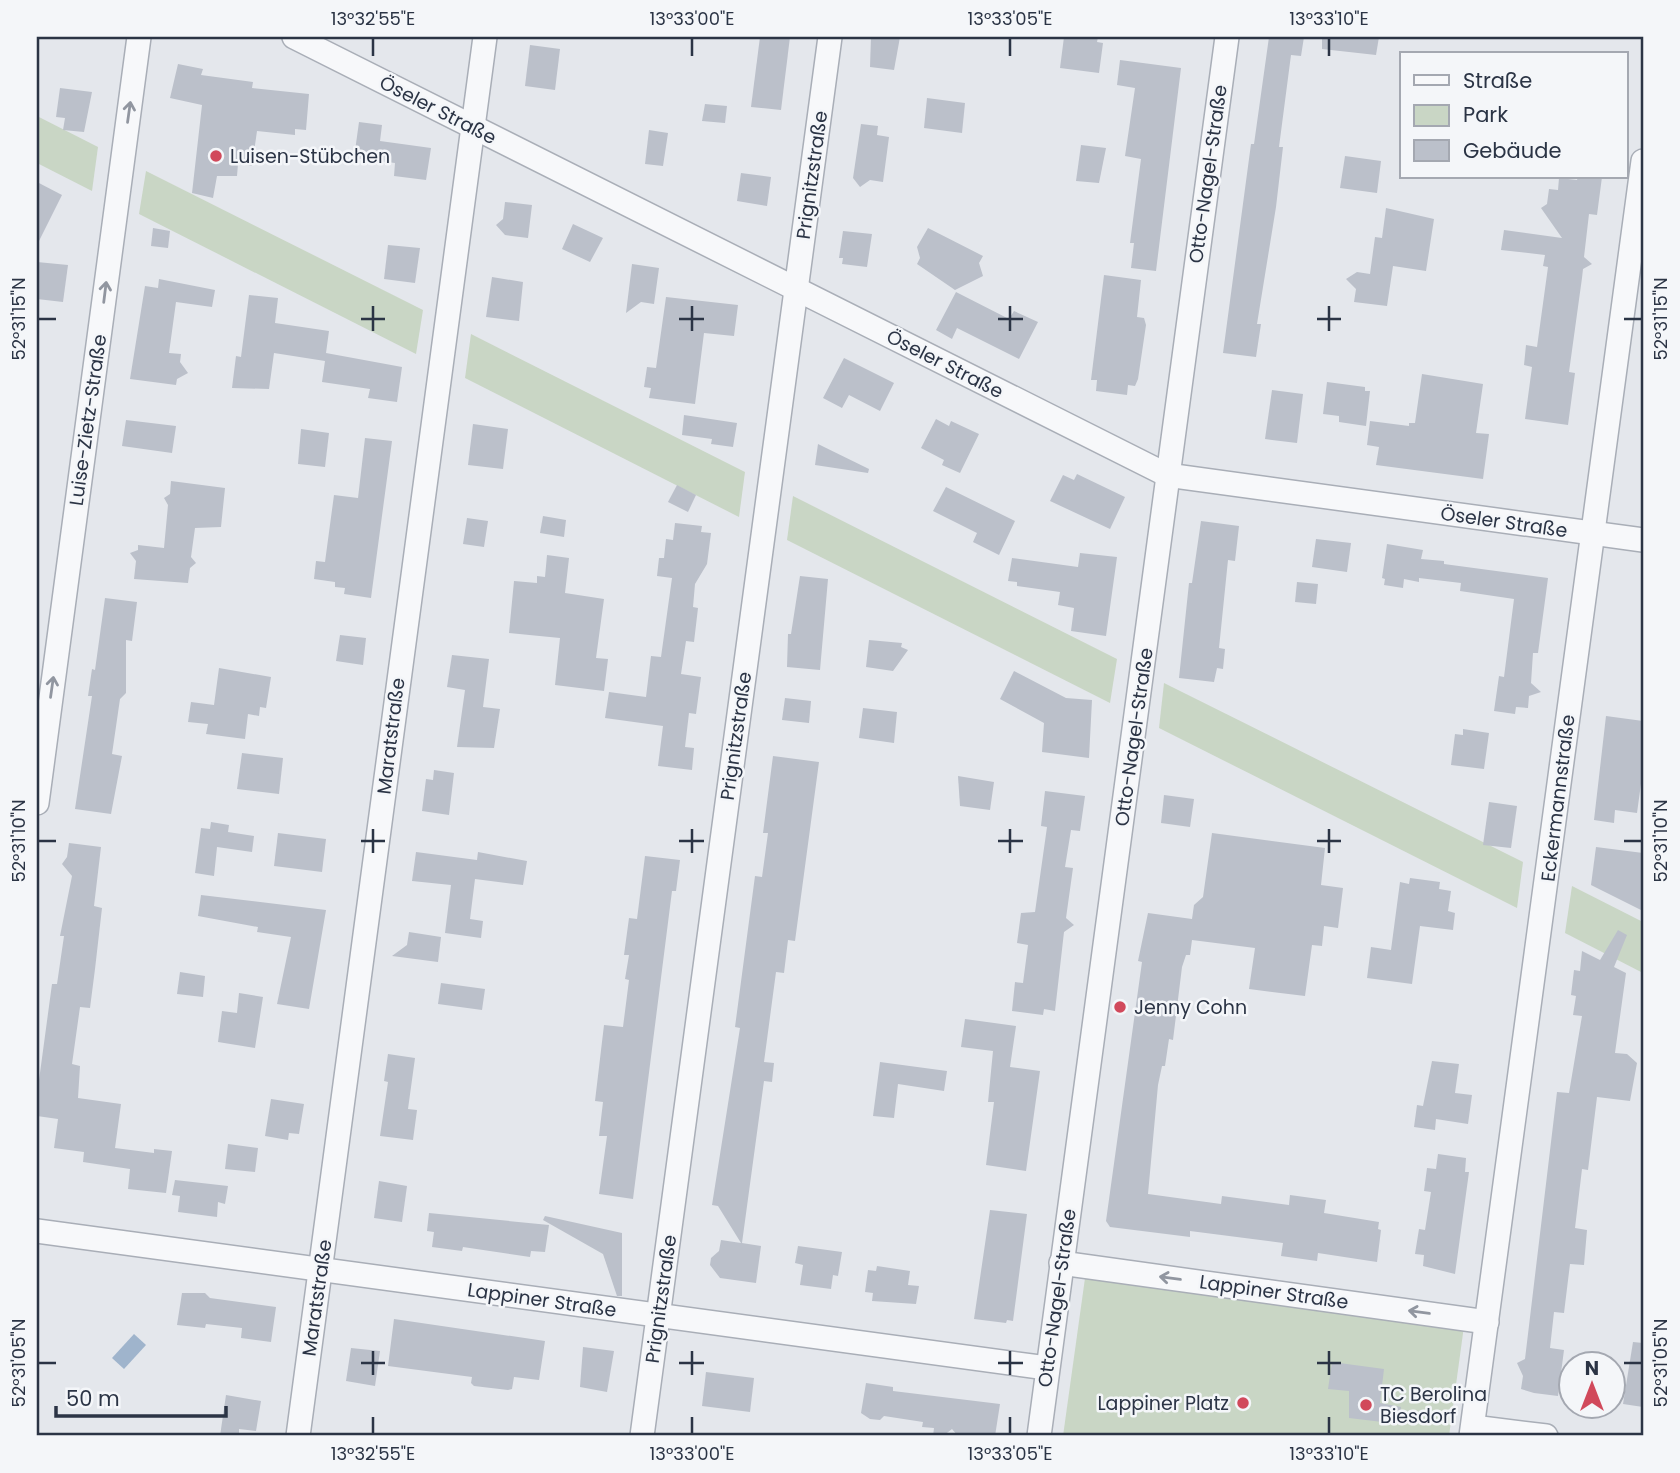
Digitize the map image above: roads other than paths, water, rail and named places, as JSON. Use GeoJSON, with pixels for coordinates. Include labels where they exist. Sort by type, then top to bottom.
{"type":"FeatureCollection","features":[{"type":"Feature","properties":{"kind":"street","name":"Luise-Zietz-Straße"},"geometry":{"type":"LineString","coordinates":[[37,803],[139,37]]}},
{"type":"Feature","properties":{"kind":"street","name":"Öseler Straße"},"geometry":{"type":"LineString","coordinates":[[295,37],[1167,475],[1643,540]]}},
{"type":"Feature","properties":{"kind":"street","name":"Maratstraße"},"geometry":{"type":"LineString","coordinates":[[298,1436],[485,37]]}},
{"type":"Feature","properties":{"kind":"street","name":"Prignitzstraße"},"geometry":{"type":"LineString","coordinates":[[642,1436],[830,37]]}},
{"type":"Feature","properties":{"kind":"street","name":"Otto-Nagel-Straße"},"geometry":{"type":"LineString","coordinates":[[1039,1436],[1227,37]]}},
{"type":"Feature","properties":{"kind":"street","name":"Eckermannstraße"},"geometry":{"type":"LineString","coordinates":[[1472,1431],[1643,160]]}},
{"type":"Feature","properties":{"kind":"street","name":"Lappiner Straße"},"geometry":{"type":"LineString","coordinates":[[37,1231],[1047,1368]]}},
{"type":"Feature","properties":{"kind":"street","name":"Lappiner Straße"},"geometry":{"type":"LineString","coordinates":[[1061,1263],[1487,1322]]}},
{"type":"Feature","properties":{"kind":"street"},"geometry":{"type":"LineString","coordinates":[[1472,1431],[1546,1436]]}},
{"type":"Feature","properties":{"kind":"water"},"geometry":{"type":"Polygon","coordinates":[[[134,1334],[146,1345],[124,1369],[112,1358],[134,1334]]]}},
{"type":"Feature","properties":{"kind":"place","name":"Luisen-Stübchen"},"geometry":{"type":"Point","coordinates":[216,156]}},
{"type":"Feature","properties":{"kind":"place","name":"Jenny Cohn"},"geometry":{"type":"Point","coordinates":[1120,1007]}},
{"type":"Feature","properties":{"kind":"place","name":"Lappiner Platz"},"geometry":{"type":"Point","coordinates":[1243,1403]}},
{"type":"Feature","properties":{"kind":"place","name":"TC Berolina Biesdorf"},"geometry":{"type":"Point","coordinates":[1366,1405]}}]}
